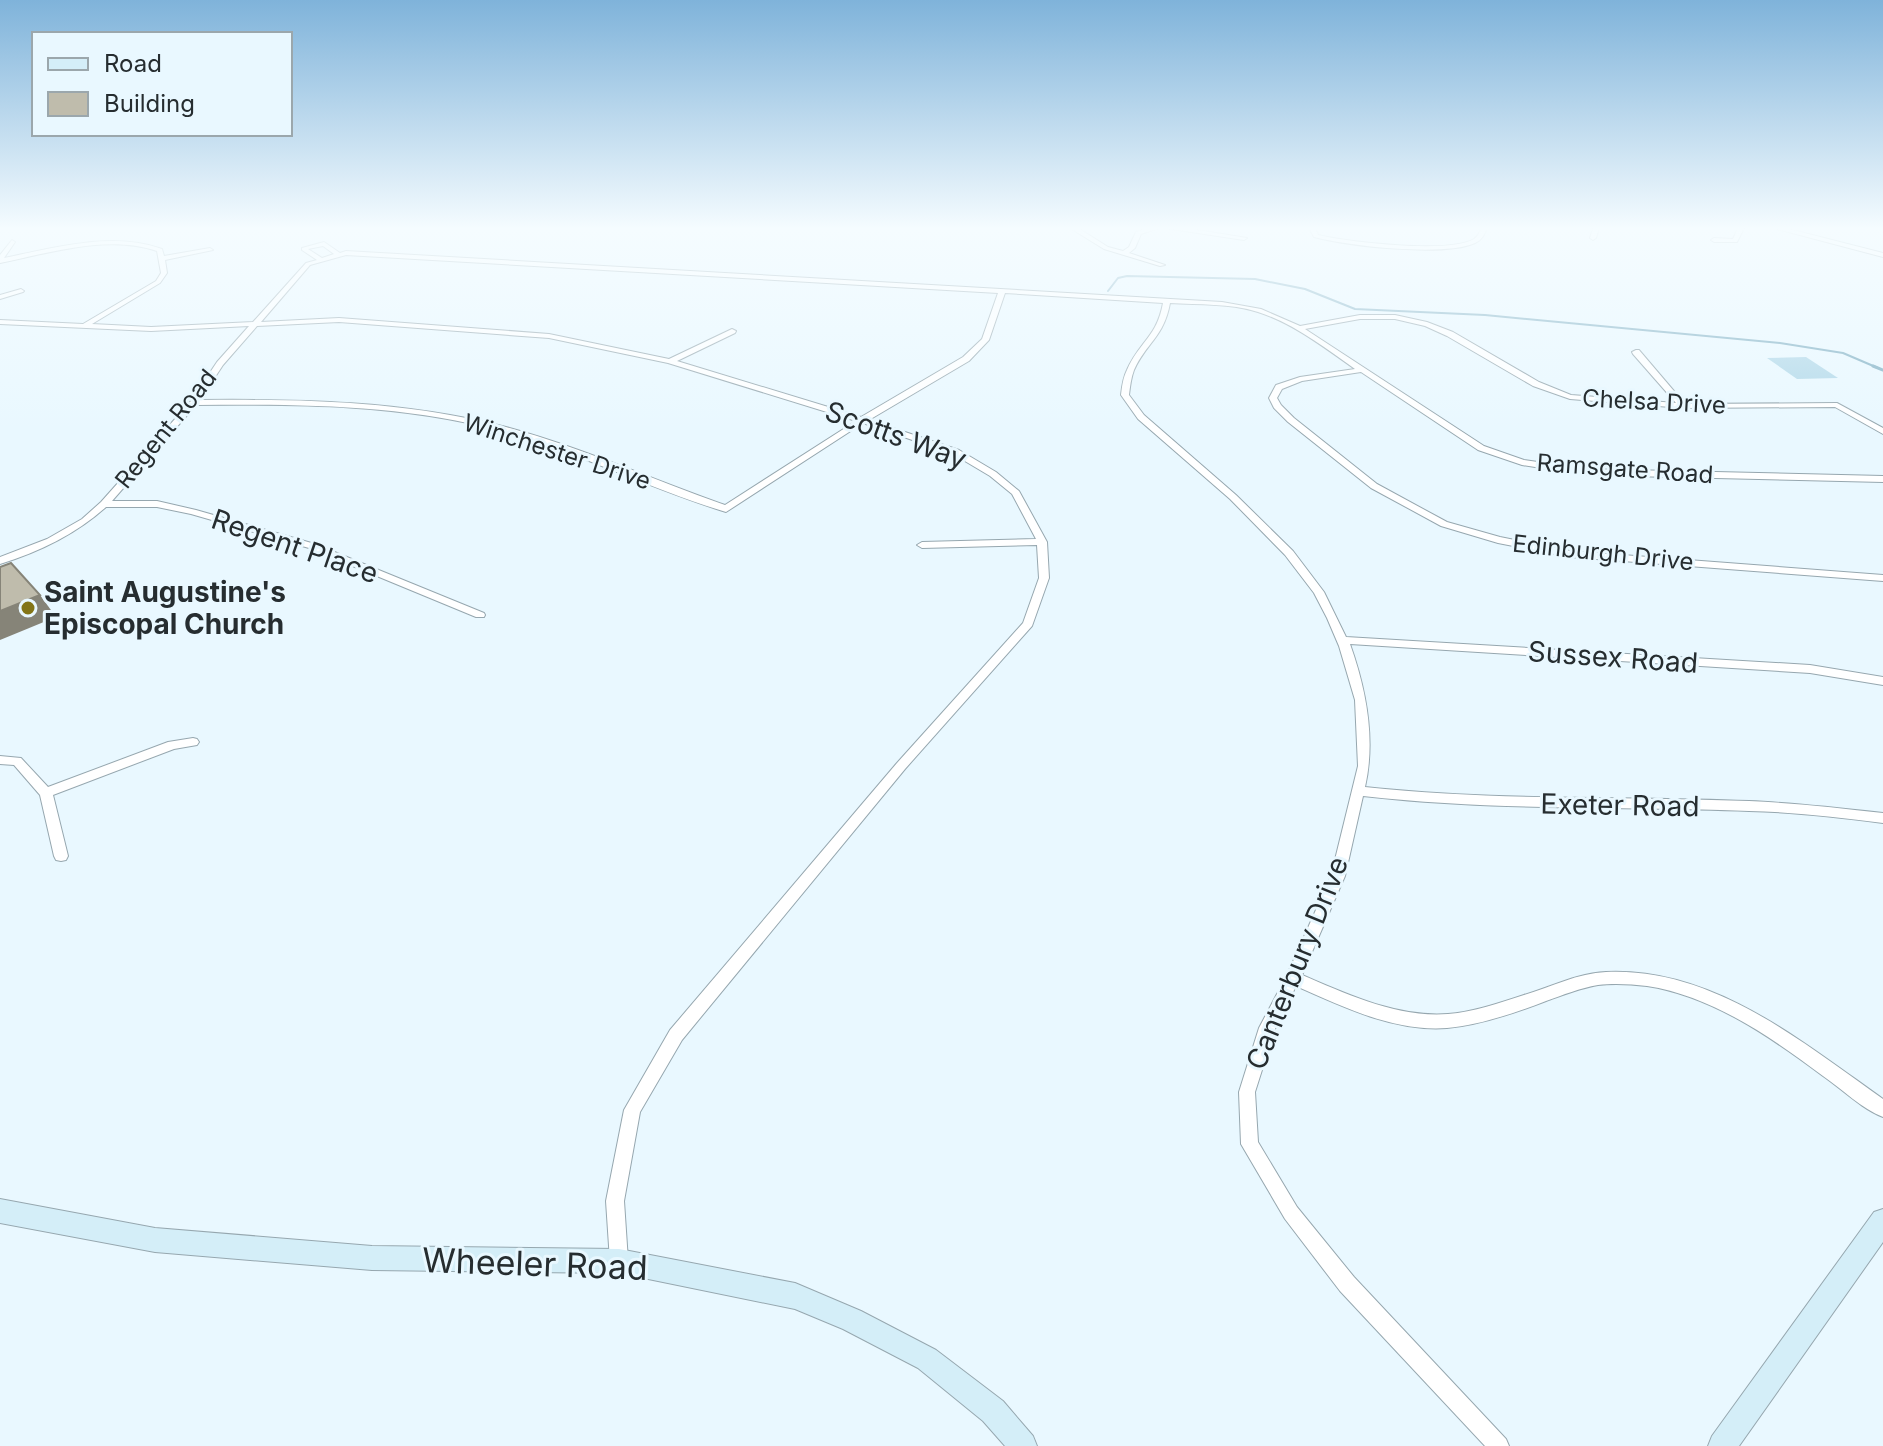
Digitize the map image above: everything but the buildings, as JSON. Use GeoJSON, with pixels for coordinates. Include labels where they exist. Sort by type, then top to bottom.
{"type":"FeatureCollection","features":[{"type":"Feature","properties":{"kind":"street"},"geometry":{"type":"LineString","coordinates":[[81,327],[135,295]]}},
{"type":"Feature","properties":{"kind":"street","name":"Regent Road"},"geometry":{"type":"LineString","coordinates":[[0,561],[50,541],[85,521],[104,504],[194,403],[220,364],[280,295]]}},
{"type":"Feature","properties":{"kind":"street"},"geometry":{"type":"LineString","coordinates":[[863,420],[966,359],[985,340],[1001,295]]}},
{"type":"Feature","properties":{"kind":"street","name":"Ramsgate Road"},"geometry":{"type":"LineString","coordinates":[[1066,295],[1222,304],[1259,310],[1299,328],[1481,448],[1547,468],[1586,472],[1883,479]]}},
{"type":"Feature","properties":{"kind":"street","name":"Canterbury Drive"},"geometry":{"type":"LineString","coordinates":[[1167,301],[1163,324],[1152,343],[1138,354],[1130,366],[1125,395],[1141,417],[1233,497],[1289,553],[1319,592],[1342,640],[1361,700],[1364,766],[1338,876],[1267,1028],[1247,1092],[1250,1144],[1291,1213],[1347,1284],[1499,1446]]}},
{"type":"Feature","properties":{"kind":"street","name":"Chelsa Drive"},"geometry":{"type":"LineString","coordinates":[[1299,328],[1360,317],[1395,317],[1427,324],[1450,334],[1536,384],[1570,397],[1683,406],[1837,405],[1883,431]]}},
{"type":"Feature","properties":{"kind":"street","name":"Scotts Way"},"geometry":{"type":"LineString","coordinates":[[0,322],[151,329],[339,320],[549,336],[670,361],[863,420],[956,452],[993,474],[1016,493],[1042,542],[1044,578],[1028,624],[901,766],[676,1035],[632,1110],[615,1201],[619,1261]]}},
{"type":"Feature","properties":{"kind":"street"},"geometry":{"type":"LineString","coordinates":[[670,361],[732,331]]}},
{"type":"Feature","properties":{"kind":"street"},"geometry":{"type":"LineString","coordinates":[[1636,352],[1683,406]]}},
{"type":"Feature","properties":{"kind":"street","name":"Edinburgh Drive"},"geometry":{"type":"LineString","coordinates":[[1361,370],[1300,379],[1279,387],[1273,398],[1291,420],[1374,486],[1444,524],[1498,540],[1570,554],[1883,578]]}},
{"type":"Feature","properties":{"kind":"street","name":"Winchester Drive"},"geometry":{"type":"LineString","coordinates":[[194,403],[288,401],[376,406],[435,415],[503,430],[726,509],[863,420]]}},
{"type":"Feature","properties":{"kind":"street","name":"Regent Place"},"geometry":{"type":"LineString","coordinates":[[104,504],[157,504],[298,542],[480,615]]}},
{"type":"Feature","properties":{"kind":"street"},"geometry":{"type":"LineString","coordinates":[[922,545],[1042,542]]}},
{"type":"Feature","properties":{"kind":"street","name":"Sussex Road"},"geometry":{"type":"LineString","coordinates":[[1342,640],[1797,668],[1883,681]]}},
{"type":"Feature","properties":{"kind":"street"},"geometry":{"type":"LineString","coordinates":[[46,793],[172,745],[193,742]]}},
{"type":"Feature","properties":{"kind":"street"},"geometry":{"type":"LineString","coordinates":[[0,760],[17,761],[46,793],[61,856]]}},
{"type":"Feature","properties":{"kind":"street","name":"Exeter Road"},"geometry":{"type":"LineString","coordinates":[[1357,791],[1411,799],[1526,804],[1830,810],[1883,818]]}},
{"type":"Feature","properties":{"kind":"street"},"geometry":{"type":"LineString","coordinates":[[1293,978],[1389,1014],[1428,1021],[1478,1015],[1584,982],[1608,978],[1656,981],[1701,993],[1757,1023],[1883,1109]]}},
{"type":"Feature","properties":{"kind":"street","name":"Wheeler Road"},"geometry":{"type":"LineString","coordinates":[[0,1211],[155,1240],[372,1258],[619,1261],[795,1296],[852,1320],[927,1359],[993,1411],[1023,1446]]}},
{"type":"Feature","properties":{"kind":"street"},"geometry":{"type":"LineString","coordinates":[[1722,1446],[1883,1221]]}},
{"type":"Feature","properties":{"kind":"shaded area"},"geometry":{"type":"Polygon","coordinates":[[[1806,357],[1838,378],[1797,379],[1767,358],[1806,357]]]}},
{"type":"Feature","properties":{"kind":"waterway"},"geometry":{"type":"LineString","coordinates":[[1321,295],[1355,309],[1485,315],[1780,343],[1843,353],[1878,368]]}},
{"type":"Feature","properties":{"kind":"waterway"},"geometry":{"type":"LineString","coordinates":[[1873,366],[1878,368]]}},
{"type":"Feature","properties":{"kind":"waterway"},"geometry":{"type":"LineString","coordinates":[[1878,368],[1883,370]]}},
{"type":"Feature","properties":{"kind":"place","name":"Saint Augustine's Episcopal Church"},"geometry":{"type":"Point","coordinates":[28,608]}}]}
